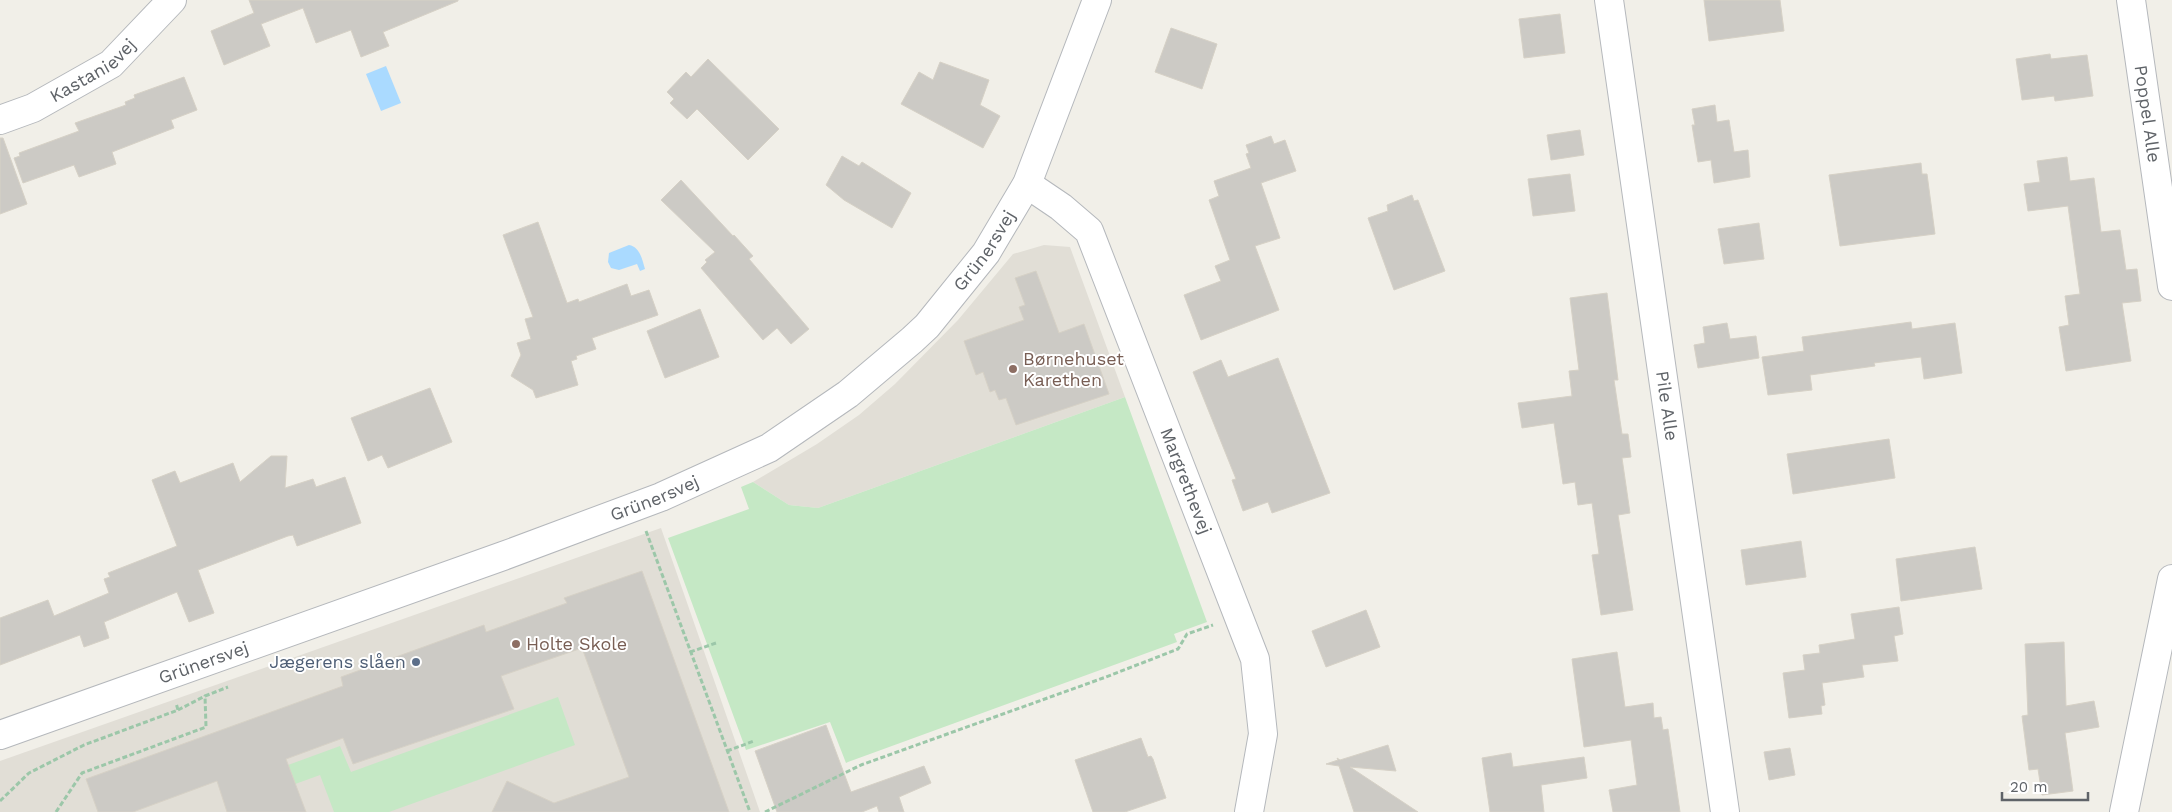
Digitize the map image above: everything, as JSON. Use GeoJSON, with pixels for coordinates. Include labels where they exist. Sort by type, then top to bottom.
{"type":"FeatureCollection","features":[{"type":"Feature","properties":{"kind":"street","name":"Kastanievej"},"geometry":{"type":"LineString","coordinates":[[0,120],[33,108],[110,64],[172,0]]}},
{"type":"Feature","properties":{"kind":"street","name":"Grünersvej"},"geometry":{"type":"LineString","coordinates":[[0,735],[503,556],[661,497],[768,448],[848,394],[927,326],[986,253],[1028,184],[1097,0]]}},
{"type":"Feature","properties":{"kind":"street","name":"Pile Alle"},"geometry":{"type":"LineString","coordinates":[[1609,0],[1725,812]]}},
{"type":"Feature","properties":{"kind":"street","name":"Poppel Alle"},"geometry":{"type":"LineString","coordinates":[[2131,0],[2172,286]]}},
{"type":"Feature","properties":{"kind":"street","name":"Margrethevej"},"geometry":{"type":"LineString","coordinates":[[1028,184],[1061,207],[1089,231],[1255,659],[1263,734],[1249,812]]}},
{"type":"Feature","properties":{"kind":"street"},"geometry":{"type":"LineString","coordinates":[[2124,812],[2167,628],[2172,579]]}},
{"type":"Feature","properties":{"kind":"path"},"geometry":{"type":"LineString","coordinates":[[637,505],[750,812]]}},
{"type":"Feature","properties":{"kind":"path"},"geometry":{"type":"LineString","coordinates":[[765,812],[861,765],[1106,677],[1178,649],[1187,634],[1238,616]]}},
{"type":"Feature","properties":{"kind":"path"},"geometry":{"type":"LineString","coordinates":[[690,652],[716,643]]}},
{"type":"Feature","properties":{"kind":"path"},"geometry":{"type":"LineString","coordinates":[[0,801],[28,774],[76,749],[178,710],[228,686],[223,656]]}},
{"type":"Feature","properties":{"kind":"path"},"geometry":{"type":"LineString","coordinates":[[168,676],[178,710]]}},
{"type":"Feature","properties":{"kind":"path"},"geometry":{"type":"LineString","coordinates":[[56,812],[82,774],[206,727],[205,696]]}},
{"type":"Feature","properties":{"kind":"path"},"geometry":{"type":"LineString","coordinates":[[727,751],[754,741]]}},
{"type":"Feature","properties":{"kind":"shaded area","name":"Børnehuset Karethen"},"geometry":{"type":"Polygon","coordinates":[[[1044,245],[1070,247],[1125,397],[818,508],[789,505],[753,482],[817,444],[859,415],[895,384],[958,320],[1013,254],[1044,245]]]}},
{"type":"Feature","properties":{"kind":"shaded area","name":"Holte Skole"},"geometry":{"type":"Polygon","coordinates":[[[661,528],[760,812],[0,812],[0,761],[661,528]]]}},
{"type":"Feature","properties":{"kind":"green space"},"geometry":{"type":"Polygon","coordinates":[[[1125,397],[1207,622],[1174,634],[1177,642],[846,763],[830,722],[746,750],[668,538],[749,509],[741,487],[753,482],[789,505],[818,508],[1125,397]]]}},
{"type":"Feature","properties":{"kind":"green space"},"geometry":{"type":"Polygon","coordinates":[[[558,697],[575,745],[389,812],[334,812],[320,775],[254,799],[247,780],[340,746],[351,772],[558,697]]]}},
{"type":"Feature","properties":{"kind":"water"},"geometry":{"type":"Polygon","coordinates":[[[386,66],[401,103],[381,111],[366,74],[386,66]]]}},
{"type":"Feature","properties":{"kind":"water"},"geometry":{"type":"Polygon","coordinates":[[[629,245],[638,251],[645,269],[640,271],[637,264],[619,270],[611,268],[608,262],[609,253],[629,245]]]}},
{"type":"Feature","properties":{"kind":"building"},"geometry":{"type":"Polygon","coordinates":[[[249,0],[458,1],[383,32],[389,46],[361,57],[351,30],[316,43],[303,8],[261,24],[270,46],[224,65],[211,31],[254,13],[249,0]]]}},
{"type":"Feature","properties":{"kind":"building"},"geometry":{"type":"Polygon","coordinates":[[[1704,0],[1780,0],[1784,31],[1709,41],[1704,0]]]}},
{"type":"Feature","properties":{"kind":"building"},"geometry":{"type":"Polygon","coordinates":[[[1560,14],[1565,53],[1524,58],[1519,19],[1560,14]]]}},
{"type":"Feature","properties":{"kind":"building"},"geometry":{"type":"Polygon","coordinates":[[[1171,28],[1217,44],[1202,89],[1155,72],[1171,28]]]}},
{"type":"Feature","properties":{"kind":"building"},"geometry":{"type":"Polygon","coordinates":[[[2050,54],[2051,59],[2087,55],[2093,96],[2055,101],[2054,96],[2022,100],[2016,59],[2050,54]]]}},
{"type":"Feature","properties":{"kind":"building"},"geometry":{"type":"Polygon","coordinates":[[[708,59],[779,129],[748,160],[697,109],[687,119],[670,103],[674,99],[667,92],[686,72],[691,77],[708,59]]]}},
{"type":"Feature","properties":{"kind":"building"},"geometry":{"type":"Polygon","coordinates":[[[940,62],[989,80],[980,105],[1000,116],[983,148],[901,104],[919,72],[933,80],[940,62]]]}},
{"type":"Feature","properties":{"kind":"building"},"geometry":{"type":"Polygon","coordinates":[[[184,77],[197,110],[171,120],[174,128],[112,152],[116,164],[79,177],[74,165],[23,183],[14,158],[20,156],[19,153],[79,131],[75,123],[126,105],[125,102],[135,98],[134,95],[184,77]]]}},
{"type":"Feature","properties":{"kind":"building"},"geometry":{"type":"Polygon","coordinates":[[[1715,105],[1717,122],[1729,120],[1734,152],[1748,150],[1750,177],[1714,183],[1711,160],[1698,162],[1692,125],[1695,125],[1692,109],[1715,105]]]}},
{"type":"Feature","properties":{"kind":"building"},"geometry":{"type":"Polygon","coordinates":[[[1580,130],[1584,155],[1551,160],[1547,135],[1580,130]]]}},
{"type":"Feature","properties":{"kind":"building"},"geometry":{"type":"Polygon","coordinates":[[[1271,136],[1274,144],[1285,140],[1296,171],[1261,183],[1280,238],[1255,246],[1279,310],[1201,340],[1184,295],[1221,281],[1215,266],[1230,260],[1209,200],[1219,196],[1214,181],[1251,168],[1246,154],[1249,153],[1246,145],[1271,136]]]}},
{"type":"Feature","properties":{"kind":"building"},"geometry":{"type":"Polygon","coordinates":[[[0,138],[3,138],[27,204],[0,214],[0,138]]]}},
{"type":"Feature","properties":{"kind":"building"},"geometry":{"type":"Polygon","coordinates":[[[842,156],[859,166],[862,162],[911,193],[892,228],[844,200],[826,185],[842,156]]]}},
{"type":"Feature","properties":{"kind":"building"},"geometry":{"type":"Polygon","coordinates":[[[2067,157],[2070,181],[2094,178],[2101,232],[2120,230],[2126,270],[2137,269],[2141,301],[2122,303],[2131,361],[2066,371],[2059,327],[2069,325],[2065,296],[2080,294],[2068,206],[2028,211],[2024,184],[2040,182],[2037,161],[2067,157]]]}},
{"type":"Feature","properties":{"kind":"building"},"geometry":{"type":"Polygon","coordinates":[[[1921,163],[1922,174],[1927,174],[1935,234],[1840,246],[1829,175],[1921,163]]]}},
{"type":"Feature","properties":{"kind":"building"},"geometry":{"type":"Polygon","coordinates":[[[1570,174],[1575,211],[1533,216],[1528,179],[1570,174]]]}},
{"type":"Feature","properties":{"kind":"building"},"geometry":{"type":"Polygon","coordinates":[[[681,180],[753,256],[749,259],[809,329],[791,344],[777,328],[763,340],[701,268],[707,262],[705,260],[715,252],[661,200],[681,180]]]}},
{"type":"Feature","properties":{"kind":"building"},"geometry":{"type":"Polygon","coordinates":[[[1412,195],[1414,201],[1418,200],[1445,271],[1394,290],[1368,218],[1388,211],[1387,205],[1412,195]]]}},
{"type":"Feature","properties":{"kind":"building"},"geometry":{"type":"Polygon","coordinates":[[[538,222],[567,303],[578,299],[579,302],[627,284],[631,296],[649,290],[658,315],[592,338],[596,349],[576,356],[577,359],[571,361],[578,385],[536,398],[533,390],[511,376],[521,355],[517,343],[531,339],[525,319],[533,317],[503,235],[538,222]]]}},
{"type":"Feature","properties":{"kind":"building"},"geometry":{"type":"Polygon","coordinates":[[[1759,223],[1764,259],[1724,264],[1718,229],[1759,223]]]}},
{"type":"Feature","properties":{"kind":"building"},"geometry":{"type":"Polygon","coordinates":[[[1036,271],[1059,333],[1084,324],[1109,394],[1016,425],[1006,398],[999,400],[995,390],[990,392],[983,372],[976,375],[964,341],[1024,320],[1019,307],[1025,305],[1015,278],[1036,271]]]}},
{"type":"Feature","properties":{"kind":"building"},"geometry":{"type":"Polygon","coordinates":[[[1607,293],[1618,380],[1614,380],[1622,434],[1628,434],[1631,457],[1622,458],[1630,513],[1618,515],[1633,610],[1601,615],[1592,555],[1599,554],[1592,503],[1578,505],[1575,482],[1563,484],[1554,423],[1522,428],[1518,403],[1572,396],[1569,371],[1579,370],[1570,298],[1607,293]]]}},
{"type":"Feature","properties":{"kind":"building"},"geometry":{"type":"Polygon","coordinates":[[[700,309],[719,357],[665,378],[647,331],[700,309]]]}},
{"type":"Feature","properties":{"kind":"building"},"geometry":{"type":"Polygon","coordinates":[[[1911,322],[1912,329],[1955,323],[1962,373],[1924,379],[1921,357],[1874,363],[1875,366],[1810,375],[1812,390],[1768,395],[1762,357],[1804,351],[1802,337],[1911,322]]]}},
{"type":"Feature","properties":{"kind":"building"},"geometry":{"type":"Polygon","coordinates":[[[1727,323],[1730,339],[1756,336],[1759,358],[1698,368],[1694,345],[1705,343],[1703,327],[1727,323]]]}},
{"type":"Feature","properties":{"kind":"building"},"geometry":{"type":"Polygon","coordinates":[[[1278,358],[1330,493],[1272,513],[1268,502],[1243,511],[1232,480],[1236,479],[1193,372],[1221,360],[1228,377],[1278,358]]]}},
{"type":"Feature","properties":{"kind":"building"},"geometry":{"type":"Polygon","coordinates":[[[430,388],[452,442],[388,468],[382,455],[368,461],[351,418],[430,388]]]}},
{"type":"Feature","properties":{"kind":"building"},"geometry":{"type":"Polygon","coordinates":[[[1889,439],[1895,478],[1793,494],[1787,454],[1889,439]]]}},
{"type":"Feature","properties":{"kind":"building"},"geometry":{"type":"Polygon","coordinates":[[[271,456],[287,456],[285,488],[313,479],[316,487],[345,477],[361,523],[297,546],[293,535],[288,536],[198,570],[214,613],[189,622],[177,592],[104,622],[109,638],[84,647],[80,635],[0,665],[0,618],[48,600],[54,616],[109,593],[104,579],[110,577],[108,573],[177,546],[152,480],[175,471],[180,483],[233,463],[240,482],[271,456]]]}},
{"type":"Feature","properties":{"kind":"building"},"geometry":{"type":"Polygon","coordinates":[[[1801,541],[1806,577],[1746,585],[1741,550],[1801,541]]]}},
{"type":"Feature","properties":{"kind":"building"},"geometry":{"type":"Polygon","coordinates":[[[1975,547],[1982,589],[1901,601],[1896,559],[1975,547]]]}},
{"type":"Feature","properties":{"kind":"building"},"geometry":{"type":"Polygon","coordinates":[[[642,571],[729,812],[492,812],[507,781],[554,803],[629,777],[582,648],[501,676],[514,709],[353,764],[343,738],[286,759],[306,812],[227,812],[217,781],[133,812],[98,812],[86,779],[343,686],[341,677],[484,625],[486,632],[567,603],[564,598],[642,571]]]}},
{"type":"Feature","properties":{"kind":"building"},"geometry":{"type":"Polygon","coordinates":[[[1899,607],[1903,634],[1894,636],[1898,661],[1862,665],[1864,677],[1822,683],[1825,705],[1821,706],[1822,714],[1789,718],[1783,673],[1805,670],[1803,655],[1820,653],[1819,645],[1855,639],[1851,614],[1899,607]]]}},
{"type":"Feature","properties":{"kind":"building"},"geometry":{"type":"Polygon","coordinates":[[[1366,610],[1380,647],[1326,667],[1312,631],[1366,610]]]}},
{"type":"Feature","properties":{"kind":"building"},"geometry":{"type":"Polygon","coordinates":[[[2064,642],[2066,706],[2094,701],[2099,727],[2065,733],[2073,791],[2042,795],[2038,769],[2029,770],[2022,716],[2028,715],[2025,644],[2064,642]]]}},
{"type":"Feature","properties":{"kind":"building"},"geometry":{"type":"Polygon","coordinates":[[[1617,652],[1625,707],[1653,703],[1654,718],[1661,717],[1663,730],[1668,729],[1680,812],[1613,812],[1609,790],[1637,785],[1631,740],[1584,747],[1572,659],[1617,652]]]}},
{"type":"Feature","properties":{"kind":"building"},"geometry":{"type":"Polygon","coordinates":[[[826,725],[851,792],[924,766],[931,783],[899,797],[904,812],[879,812],[877,806],[862,812],[777,812],[755,751],[826,725]]]}},
{"type":"Feature","properties":{"kind":"building"},"geometry":{"type":"Polygon","coordinates":[[[1141,738],[1148,757],[1151,756],[1153,759],[1166,798],[1125,812],[1093,812],[1075,760],[1141,738]]]}},
{"type":"Feature","properties":{"kind":"building"},"geometry":{"type":"Polygon","coordinates":[[[1388,745],[1396,771],[1350,767],[1418,812],[1354,812],[1339,766],[1326,764],[1338,760],[1337,758],[1340,760],[1388,745]]]}},
{"type":"Feature","properties":{"kind":"building"},"geometry":{"type":"Polygon","coordinates":[[[1790,748],[1795,775],[1769,780],[1764,752],[1790,748]]]}},
{"type":"Feature","properties":{"kind":"building"},"geometry":{"type":"Polygon","coordinates":[[[1511,753],[1513,767],[1584,757],[1587,778],[1541,785],[1544,812],[1490,812],[1482,758],[1511,753]]]}},
{"type":"Feature","properties":{"kind":"place","name":"Børnehuset Karethen"},"geometry":{"type":"Point","coordinates":[1013,369]}},
{"type":"Feature","properties":{"kind":"place","name":"Holte Skole"},"geometry":{"type":"Point","coordinates":[516,644]}},
{"type":"Feature","properties":{"kind":"place","name":"Jægerens slåen"},"geometry":{"type":"Point","coordinates":[416,662]}}]}
